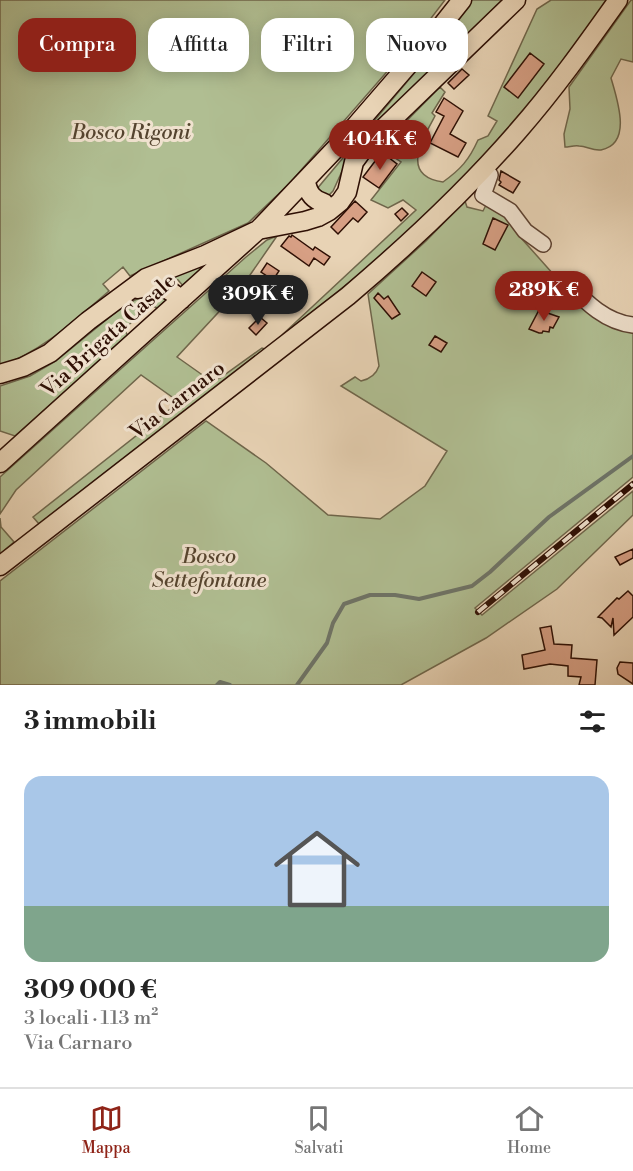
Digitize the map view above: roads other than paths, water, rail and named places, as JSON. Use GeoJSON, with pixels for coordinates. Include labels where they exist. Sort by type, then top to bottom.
{"type":"FeatureCollection","features":[{"type":"Feature","properties":{"kind":"main road","name":"Via Brigata Casale"},"geometry":{"type":"LineString","coordinates":[[0,463],[258,230],[306,182],[462,0]]}},
{"type":"Feature","properties":{"kind":"main road"},"geometry":{"type":"LineString","coordinates":[[0,374],[23,368],[50,353],[146,278],[324,203],[337,192],[368,143],[516,0]]}},
{"type":"Feature","properties":{"kind":"main road","name":"Via Carnaro"},"geometry":{"type":"LineString","coordinates":[[0,566],[348,296],[399,253],[518,132],[547,97],[618,0]]}},
{"type":"Feature","properties":{"kind":"main road"},"geometry":{"type":"LineString","coordinates":[[258,230],[318,218],[329,211],[347,192],[354,162]]}},
{"type":"Feature","properties":{"kind":"main road"},"geometry":{"type":"LineString","coordinates":[[306,182],[307,189],[316,201],[324,203]]}},
{"type":"Feature","properties":{"kind":"main road"},"geometry":{"type":"LineString","coordinates":[[123,295],[148,286],[159,285],[168,288],[181,300]]}},
{"type":"Feature","properties":{"kind":"street"},"geometry":{"type":"LineString","coordinates":[[484,168],[490,176],[483,195],[510,211],[525,231],[543,244]]}},
{"type":"Feature","properties":{"kind":"street"},"geometry":{"type":"LineString","coordinates":[[564,280],[608,318],[621,324],[633,325]]}},
{"type":"Feature","properties":{"kind":"waterway"},"geometry":{"type":"LineString","coordinates":[[297,685],[327,643],[333,623],[344,604],[370,595],[395,595],[419,599],[472,586],[549,517],[633,456]]}},
{"type":"Feature","properties":{"kind":"waterway"},"geometry":{"type":"LineString","coordinates":[[217,685],[220,682],[230,685]]}},
{"type":"Feature","properties":{"kind":"railway"},"geometry":{"type":"LineString","coordinates":[[478,612],[633,484]]}},
{"type":"Feature","properties":{"kind":"park label","name":"Bosco Rigoni"},"geometry":{"type":"Point","coordinates":[131,132]}},
{"type":"Feature","properties":{"kind":"park label","name":"Bosco Settefontane"},"geometry":{"type":"Point","coordinates":[209,568]}}]}
